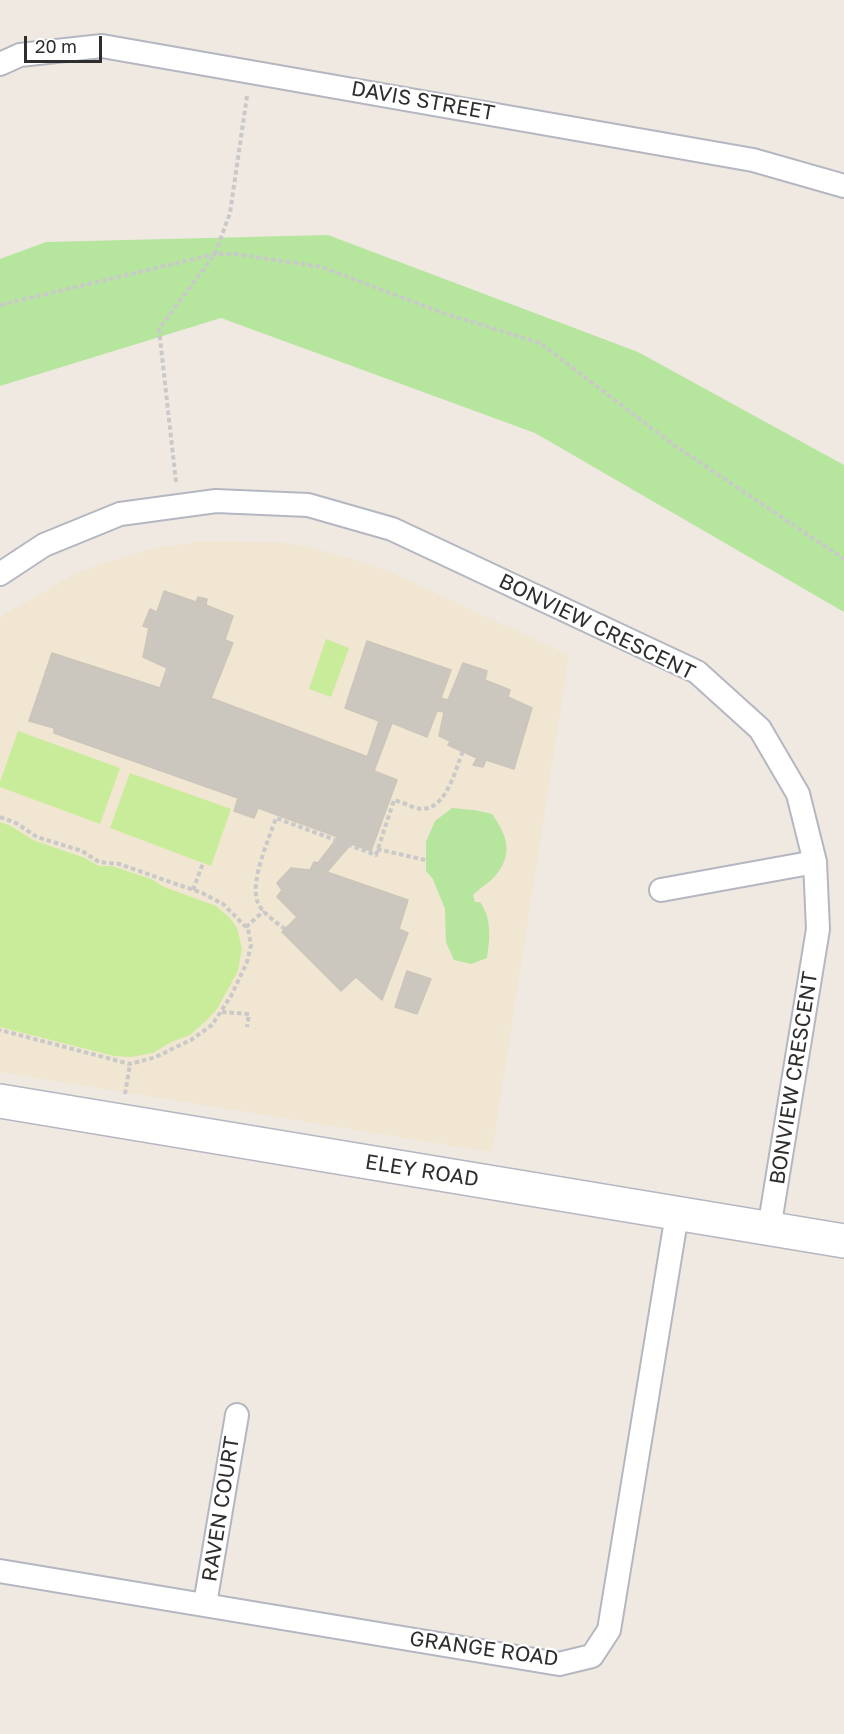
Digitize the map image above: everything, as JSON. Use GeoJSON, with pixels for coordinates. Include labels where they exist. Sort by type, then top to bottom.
{"type":"FeatureCollection","features":[{"type":"Feature","properties":{"kind":"main road","name":"ELEY ROAD"},"geometry":{"type":"LineString","coordinates":[[0,1101],[844,1242]]}},
{"type":"Feature","properties":{"kind":"street","name":"DAVIS STREET"},"geometry":{"type":"LineString","coordinates":[[0,64],[20,56],[102,46],[753,160],[844,186]]}},
{"type":"Feature","properties":{"kind":"street","name":"BONVIEW CRESCENT"},"geometry":{"type":"LineString","coordinates":[[0,574],[44,545],[120,514],[216,501],[308,505],[392,529],[697,672],[760,729],[798,794],[815,862],[818,929],[769,1228]]}},
{"type":"Feature","properties":{"kind":"street"},"geometry":{"type":"LineString","coordinates":[[661,890],[815,862]]}},
{"type":"Feature","properties":{"kind":"street","name":"GRANGE ROAD"},"geometry":{"type":"LineString","coordinates":[[0,1571],[558,1664],[592,1656],[609,1630],[677,1214]]}},
{"type":"Feature","properties":{"kind":"street","name":"RAVEN COURT"},"geometry":{"type":"LineString","coordinates":[[205,1604],[237,1414]]}},
{"type":"Feature","properties":{"kind":"path"},"geometry":{"type":"LineString","coordinates":[[179,506],[159,329],[214,254],[231,213],[251,71]]}},
{"type":"Feature","properties":{"kind":"path"},"geometry":{"type":"LineString","coordinates":[[0,305],[214,254],[235,254],[322,267],[440,312],[540,343],[671,442],[844,559]]}},
{"type":"Feature","properties":{"kind":"path"},"geometry":{"type":"LineString","coordinates":[[285,929],[258,905],[256,881],[276,818],[375,855],[394,800],[420,809],[431,807],[441,800],[463,751]]}},
{"type":"Feature","properties":{"kind":"path"},"geometry":{"type":"LineString","coordinates":[[0,818],[16,823],[37,837],[82,851],[99,862],[119,864],[193,890],[223,904],[246,927],[251,945],[241,979],[212,1025],[191,1040],[156,1057],[130,1064],[0,1030]]}},
{"type":"Feature","properties":{"kind":"path"},"geometry":{"type":"LineString","coordinates":[[377,849],[425,860]]}},
{"type":"Feature","properties":{"kind":"path"},"geometry":{"type":"LineString","coordinates":[[193,890],[202,862]]}},
{"type":"Feature","properties":{"kind":"path"},"geometry":{"type":"LineString","coordinates":[[246,927],[264,911]]}},
{"type":"Feature","properties":{"kind":"path"},"geometry":{"type":"LineString","coordinates":[[222,1012],[249,1014],[247,1027]]}},
{"type":"Feature","properties":{"kind":"shaded area"},"geometry":{"type":"Polygon","coordinates":[[[205,541],[289,543],[361,562],[386,570],[569,655],[492,1152],[0,1072],[0,617],[73,575],[100,564],[156,548],[205,541]]]}},
{"type":"Feature","properties":{"kind":"green space"},"geometry":{"type":"Polygon","coordinates":[[[328,235],[638,352],[844,465],[844,612],[535,433],[221,318],[0,386],[0,259],[46,242],[328,235]]]}},
{"type":"Feature","properties":{"kind":"green space"},"geometry":{"type":"Polygon","coordinates":[[[326,639],[349,648],[331,697],[309,689],[326,639]]]}},
{"type":"Feature","properties":{"kind":"green space"},"geometry":{"type":"Polygon","coordinates":[[[18,731],[120,768],[100,824],[0,787],[18,731]]]}},
{"type":"Feature","properties":{"kind":"green space"},"geometry":{"type":"Polygon","coordinates":[[[130,773],[231,809],[211,866],[110,828],[130,773]]]}},
{"type":"Feature","properties":{"kind":"green space"},"geometry":{"type":"Polygon","coordinates":[[[452,808],[492,814],[505,837],[506,845],[505,860],[501,868],[493,879],[473,895],[475,902],[480,902],[487,915],[489,936],[487,958],[471,964],[454,960],[446,942],[445,909],[433,879],[426,871],[426,842],[435,821],[452,808]]]}},
{"type":"Feature","properties":{"kind":"green space"},"geometry":{"type":"Polygon","coordinates":[[[0,822],[33,840],[85,858],[99,866],[112,866],[151,879],[164,887],[216,906],[230,918],[237,928],[242,948],[238,971],[217,1009],[190,1035],[171,1042],[153,1053],[131,1057],[114,1056],[0,1027],[0,822]]]}},
{"type":"Feature","properties":{"kind":"building"},"geometry":{"type":"Polygon","coordinates":[[[164,591],[196,602],[198,597],[207,599],[206,605],[233,616],[225,640],[233,643],[211,698],[368,757],[364,767],[397,780],[371,851],[351,844],[327,872],[408,900],[399,929],[408,933],[382,1000],[356,977],[341,991],[282,932],[297,917],[277,897],[282,890],[277,883],[291,868],[310,870],[314,862],[318,863],[338,837],[258,808],[254,818],[234,811],[238,798],[54,733],[54,728],[29,721],[52,653],[160,688],[167,668],[143,657],[149,628],[143,626],[150,609],[157,612],[164,591]]]}},
{"type":"Feature","properties":{"kind":"building"},"geometry":{"type":"Polygon","coordinates":[[[367,641],[451,670],[441,698],[448,700],[463,663],[487,671],[485,680],[510,690],[508,697],[532,708],[514,769],[486,760],[483,767],[473,765],[477,758],[448,745],[450,741],[439,736],[444,712],[437,711],[427,737],[392,723],[374,771],[364,767],[379,721],[345,708],[367,641]]]}},
{"type":"Feature","properties":{"kind":"building"},"geometry":{"type":"Polygon","coordinates":[[[407,971],[431,979],[417,1014],[395,1007],[407,971]]]}}]}
